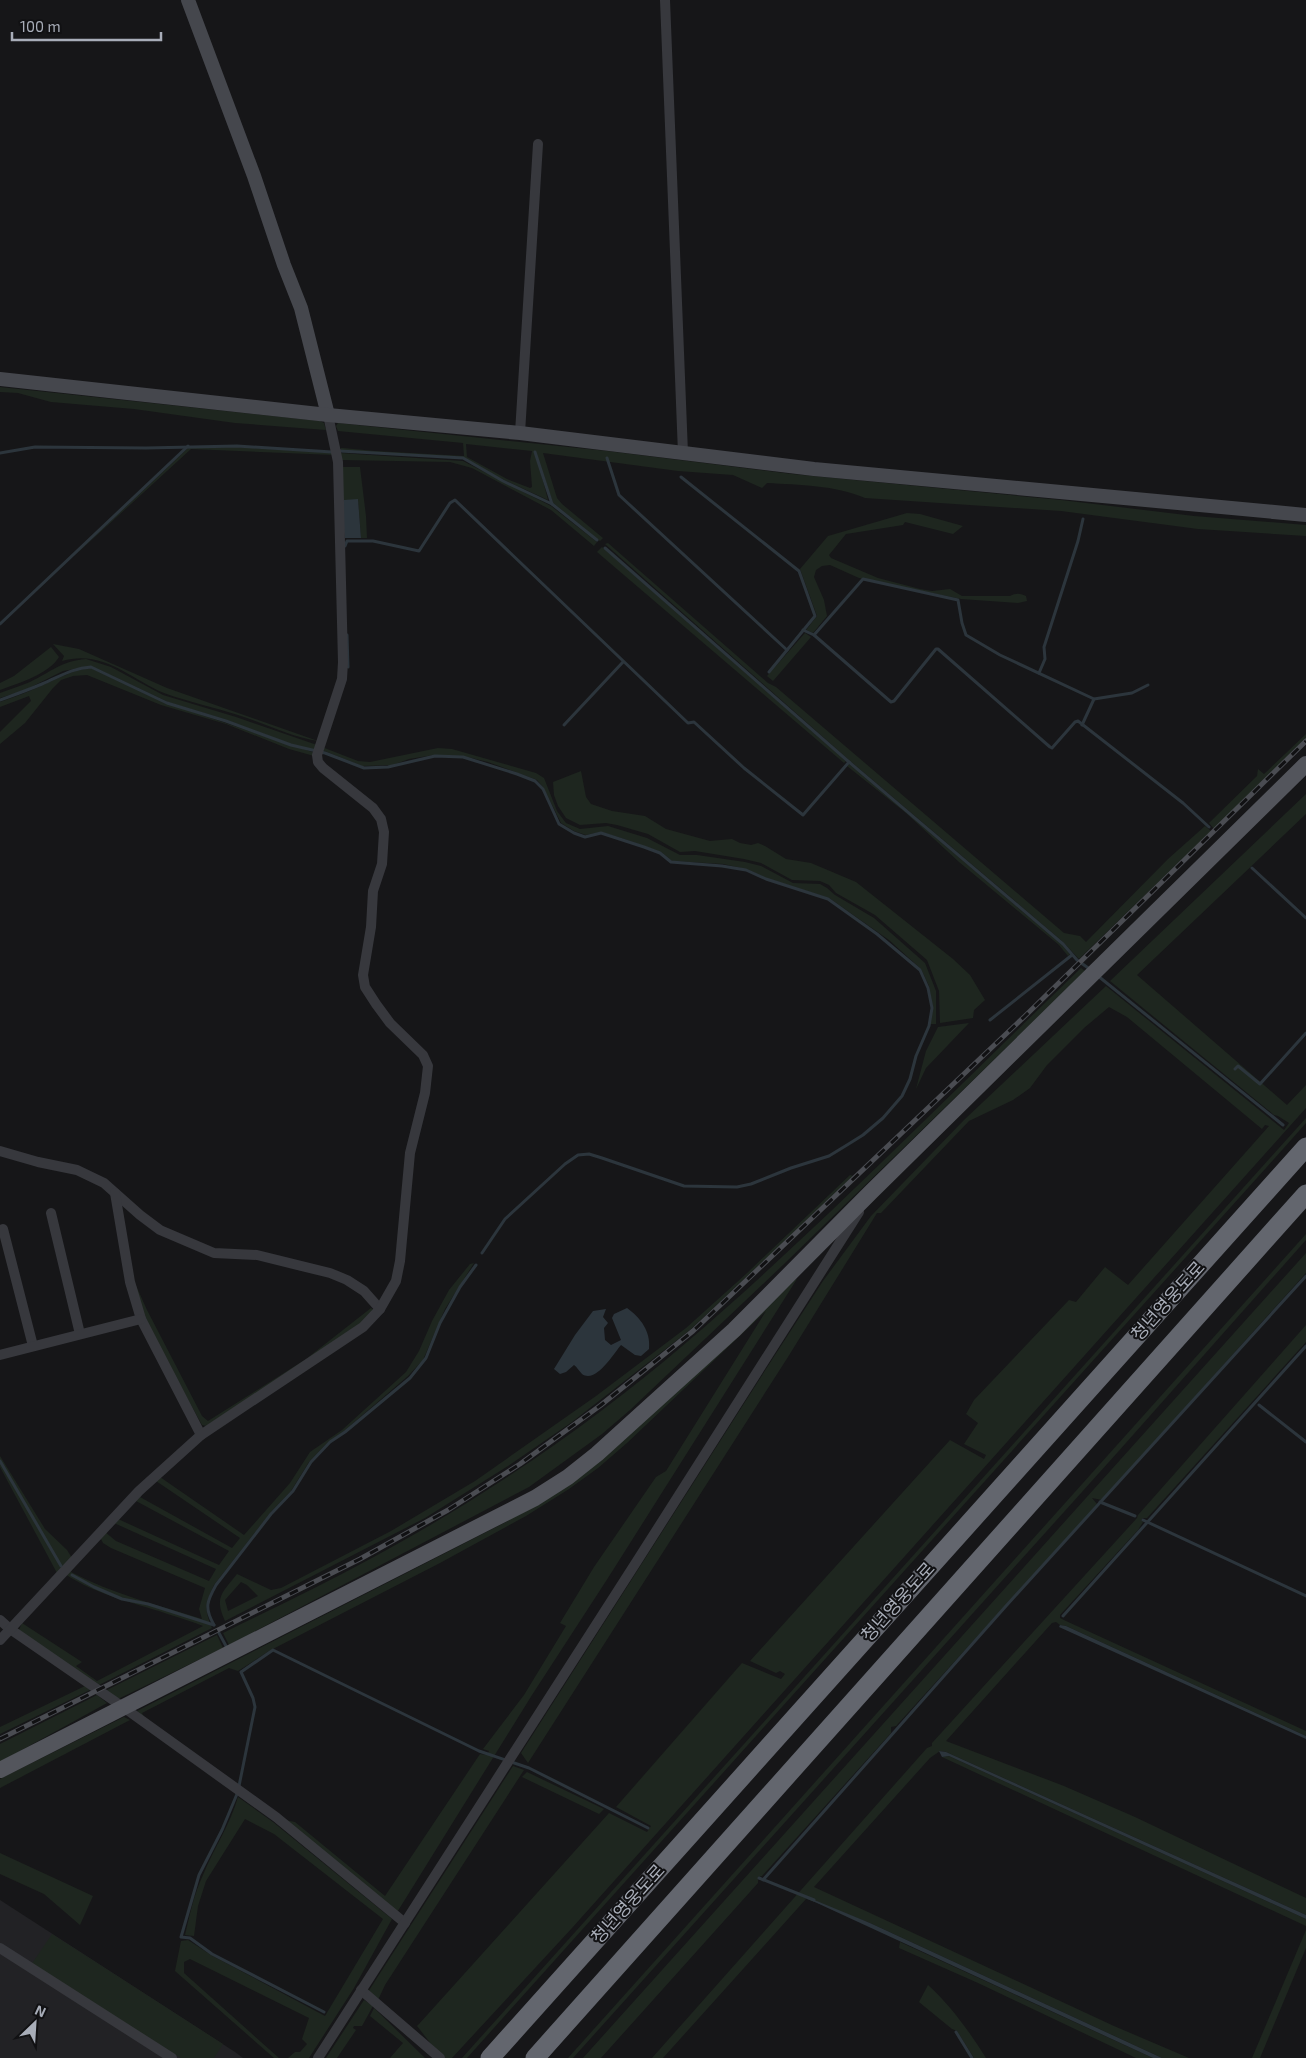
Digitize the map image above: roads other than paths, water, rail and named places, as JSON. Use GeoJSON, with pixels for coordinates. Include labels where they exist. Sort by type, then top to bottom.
{"type":"FeatureCollection","features":[{"type":"Feature","properties":{"kind":"highway","name":"청년영웅도로"},"geometry":{"type":"LineString","coordinates":[[490,2058],[1306,1147]]}},
{"type":"Feature","properties":{"kind":"highway","name":"청년영웅도로"},"geometry":{"type":"LineString","coordinates":[[535,2058],[1306,1194]]}},
{"type":"Feature","properties":{"kind":"main road"},"geometry":{"type":"LineString","coordinates":[[188,0],[301,308],[328,415]]}},
{"type":"Feature","properties":{"kind":"main road"},"geometry":{"type":"LineString","coordinates":[[0,379],[520,434],[950,483],[1306,515]]}},
{"type":"Feature","properties":{"kind":"main road"},"geometry":{"type":"LineString","coordinates":[[0,1770],[535,1498],[568,1477],[597,1454],[734,1330],[871,1192],[1306,764]]}},
{"type":"Feature","properties":{"kind":"street"},"geometry":{"type":"LineString","coordinates":[[665,0],[683,453]]}},
{"type":"Feature","properties":{"kind":"street"},"geometry":{"type":"LineString","coordinates":[[520,434],[538,144]]}},
{"type":"Feature","properties":{"kind":"street"},"geometry":{"type":"LineString","coordinates":[[0,1640],[139,1491],[202,1435],[363,1327],[380,1309],[396,1281],[400,1261],[409,1160],[428,1079],[428,1066],[423,1055],[390,1023],[365,987],[363,975],[371,926],[373,891],[383,857],[384,832],[381,819],[373,808],[318,762],[317,755],[320,744],[342,679],[343,662],[338,462],[328,415]]}},
{"type":"Feature","properties":{"kind":"street"},"geometry":{"type":"LineString","coordinates":[[0,1151],[38,1162],[77,1170],[104,1183],[160,1230],[214,1253],[257,1255],[330,1273],[347,1280],[364,1291],[380,1309]]}},
{"type":"Feature","properties":{"kind":"street"},"geometry":{"type":"LineString","coordinates":[[318,2058],[871,1192]]}},
{"type":"Feature","properties":{"kind":"street"},"geometry":{"type":"LineString","coordinates":[[114,1193],[130,1282],[141,1319],[202,1435]]}},
{"type":"Feature","properties":{"kind":"street"},"geometry":{"type":"LineString","coordinates":[[51,1213],[80,1334]]}},
{"type":"Feature","properties":{"kind":"street"},"geometry":{"type":"LineString","coordinates":[[3,1229],[34,1346]]}},
{"type":"Feature","properties":{"kind":"street"},"geometry":{"type":"LineString","coordinates":[[0,1355],[141,1319]]}},
{"type":"Feature","properties":{"kind":"street"},"geometry":{"type":"LineString","coordinates":[[0,1620],[10,1629],[124,1707],[276,1817],[404,1923]]}},
{"type":"Feature","properties":{"kind":"street"},"geometry":{"type":"LineString","coordinates":[[0,1948],[172,2058]]}},
{"type":"Feature","properties":{"kind":"street"},"geometry":{"type":"LineString","coordinates":[[361,1990],[440,2058]]}},
{"type":"Feature","properties":{"kind":"waterway"},"geometry":{"type":"LineString","coordinates":[[0,624],[188,446]]}},
{"type":"Feature","properties":{"kind":"waterway"},"geometry":{"type":"LineString","coordinates":[[0,453],[35,447],[146,448],[237,446],[332,452]]}},
{"type":"Feature","properties":{"kind":"waterway"},"geometry":{"type":"LineString","coordinates":[[340,451],[463,458],[503,481],[552,504]]}},
{"type":"Feature","properties":{"kind":"waterway"},"geometry":{"type":"LineString","coordinates":[[535,452],[552,504],[597,540]]}},
{"type":"Feature","properties":{"kind":"waterway"},"geometry":{"type":"LineString","coordinates":[[607,458],[619,495],[787,650]]}},
{"type":"Feature","properties":{"kind":"waterway"},"geometry":{"type":"LineString","coordinates":[[681,477],[799,571],[815,616],[769,672]]}},
{"type":"Feature","properties":{"kind":"waterway"},"geometry":{"type":"LineString","coordinates":[[345,546],[347,541],[373,541],[419,551],[450,503],[455,500],[688,723],[694,722],[744,768],[803,815],[849,762]]}},
{"type":"Feature","properties":{"kind":"waterway"},"geometry":{"type":"LineString","coordinates":[[1039,673],[1045,659],[1044,647],[1078,541],[1083,519]]}},
{"type":"Feature","properties":{"kind":"waterway"},"geometry":{"type":"LineString","coordinates":[[605,548],[849,762],[1063,944],[1077,960],[1091,970]]}},
{"type":"Feature","properties":{"kind":"waterway"},"geometry":{"type":"LineString","coordinates":[[814,635],[863,579],[958,600],[966,635],[1000,655],[1094,699],[1082,725]]}},
{"type":"Feature","properties":{"kind":"waterway"},"geometry":{"type":"LineString","coordinates":[[803,630],[814,635],[891,702],[894,701],[936,649],[938,649],[1050,747],[1052,748],[1078,721],[1183,803],[1209,827]]}},
{"type":"Feature","properties":{"kind":"waterway"},"geometry":{"type":"LineString","coordinates":[[347,635],[348,667]]}},
{"type":"Feature","properties":{"kind":"waterway"},"geometry":{"type":"LineString","coordinates":[[564,725],[623,662]]}},
{"type":"Feature","properties":{"kind":"waterway"},"geometry":{"type":"LineString","coordinates":[[0,700],[72,671],[91,667],[167,703],[226,721],[291,745],[325,753],[364,768],[388,767],[435,756],[463,757],[535,781],[543,789],[559,824],[574,833],[585,837],[601,833],[660,853],[671,862],[746,870],[766,879],[828,899],[877,934],[920,970],[928,988],[932,1008],[929,1026],[902,1096],[883,1118],[863,1135],[829,1156],[791,1168],[751,1184],[737,1187],[684,1186],[589,1154],[578,1155],[565,1164],[505,1219],[482,1253]]}},
{"type":"Feature","properties":{"kind":"waterway"},"geometry":{"type":"LineString","coordinates":[[1094,699],[1132,693],[1148,685]]}},
{"type":"Feature","properties":{"kind":"waterway"},"geometry":{"type":"LineString","coordinates":[[1252,868],[1306,918]]}},
{"type":"Feature","properties":{"kind":"waterway"},"geometry":{"type":"LineString","coordinates":[[990,1020],[1072,955]]}},
{"type":"Feature","properties":{"kind":"waterway"},"geometry":{"type":"LineString","coordinates":[[1098,976],[1283,1125]]}},
{"type":"Feature","properties":{"kind":"waterway"},"geometry":{"type":"LineString","coordinates":[[1235,1069],[1238,1066],[1260,1084],[1306,1033]]}},
{"type":"Feature","properties":{"kind":"waterway"},"geometry":{"type":"LineString","coordinates":[[214,1625],[209,1614],[208,1605],[216,1585],[271,1514],[293,1491],[311,1462],[330,1442],[345,1432],[410,1378],[426,1358],[440,1323],[460,1287],[476,1265]]}},
{"type":"Feature","properties":{"kind":"waterway"},"geometry":{"type":"LineString","coordinates":[[763,1880],[1006,1606],[1306,1276]]}},
{"type":"Feature","properties":{"kind":"waterway"},"geometry":{"type":"LineString","coordinates":[[1063,1616],[1306,1346]]}},
{"type":"Feature","properties":{"kind":"waterway"},"geometry":{"type":"LineString","coordinates":[[1259,1405],[1306,1442]]}},
{"type":"Feature","properties":{"kind":"waterway"},"geometry":{"type":"LineString","coordinates":[[0,1461],[61,1566]]}},
{"type":"Feature","properties":{"kind":"waterway"},"geometry":{"type":"LineString","coordinates":[[1100,1502],[1135,1516]]}},
{"type":"Feature","properties":{"kind":"waterway"},"geometry":{"type":"LineString","coordinates":[[1143,1520],[1306,1596]]}},
{"type":"Feature","properties":{"kind":"waterway"},"geometry":{"type":"LineString","coordinates":[[72,1575],[122,1599],[148,1604],[214,1625]]}},
{"type":"Feature","properties":{"kind":"waterway"},"geometry":{"type":"LineString","coordinates":[[219,1633],[226,1646]]}},
{"type":"Feature","properties":{"kind":"waterway"},"geometry":{"type":"LineString","coordinates":[[239,1786],[255,1707],[241,1672],[273,1650],[479,1751],[529,1768],[648,1828]]}},
{"type":"Feature","properties":{"kind":"waterway"},"geometry":{"type":"LineString","coordinates":[[237,1794],[222,1830],[199,1875],[181,1937],[190,1938],[212,1954],[324,2012]]}},
{"type":"Feature","properties":{"kind":"waterway"},"geometry":{"type":"LineString","coordinates":[[759,1878],[814,1900]]}},
{"type":"Feature","properties":{"kind":"waterway"},"geometry":{"type":"LineString","coordinates":[[956,2032],[972,2058]]}},
{"type":"Feature","properties":{"kind":"railway"},"geometry":{"type":"LineString","coordinates":[[0,1739],[360,1559],[448,1510],[520,1464],[601,1405],[693,1331],[1025,1016],[1306,741]]}}]}
